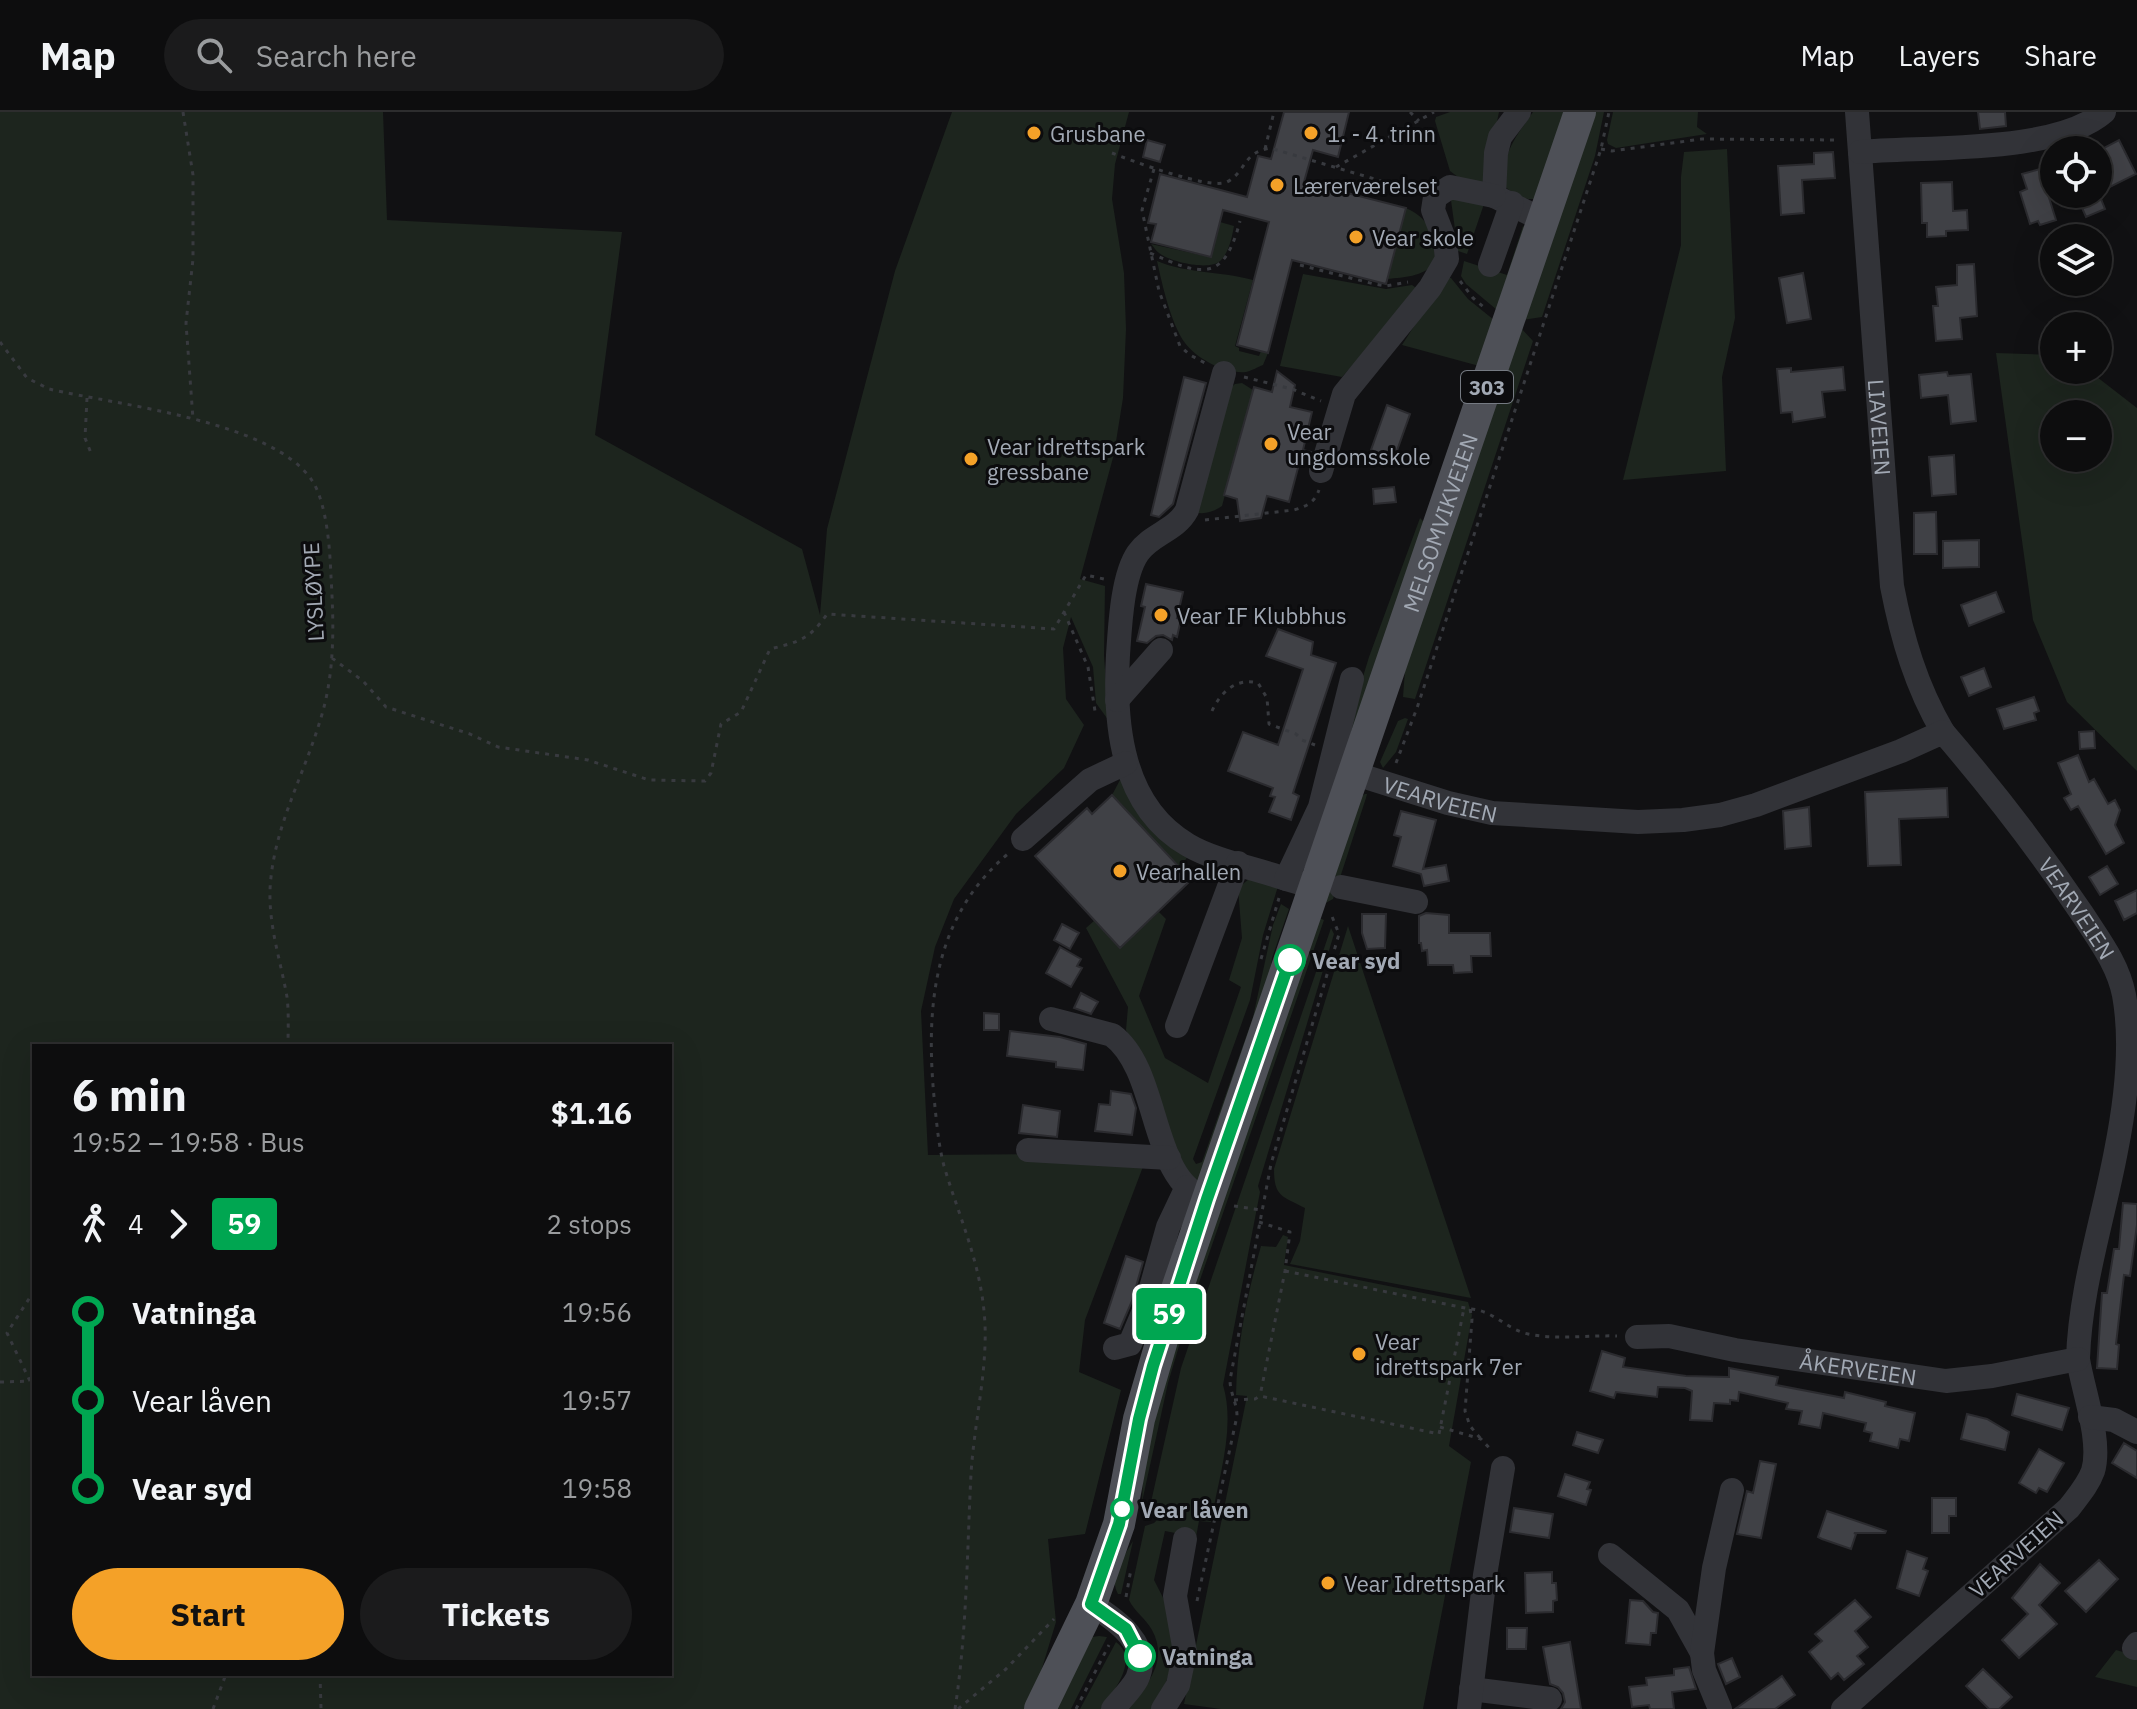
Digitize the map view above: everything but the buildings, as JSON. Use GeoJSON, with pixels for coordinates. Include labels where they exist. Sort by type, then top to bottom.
{"type":"FeatureCollection","features":[{"type":"Feature","properties":{"kind":"main road","name":"MELSOMVIKVEIEN"},"geometry":{"type":"LineString","coordinates":[[1040,1709],[1091,1604],[1119,1524],[1139,1419],[1153,1366],[1208,1197],[1318,892],[1580,112]]}},
{"type":"Feature","properties":{"kind":"street"},"geometry":{"type":"LineString","coordinates":[[1490,265],[1503,200],[1496,153],[1500,137],[1519,112]]}},
{"type":"Feature","properties":{"kind":"street","name":"LIAVEIEN"},"geometry":{"type":"LineString","coordinates":[[1857,112],[1892,586],[1913,671],[1943,732]]}},
{"type":"Feature","properties":{"kind":"street"},"geometry":{"type":"LineString","coordinates":[[1859,146],[2040,139],[2078,129],[2104,112]]}},
{"type":"Feature","properties":{"kind":"street"},"geometry":{"type":"LineString","coordinates":[[1321,471],[1344,394],[1441,269],[1445,241],[1433,210],[1435,197],[1450,187],[1503,200],[1543,220]]}},
{"type":"Feature","properties":{"kind":"street"},"geometry":{"type":"LineString","coordinates":[[1224,373],[1187,510],[1181,522],[1138,553],[1127,583],[1119,641],[1117,700],[1126,763],[1137,792],[1151,812],[1186,844],[1318,892],[1416,902]]}},
{"type":"Feature","properties":{"kind":"street"},"geometry":{"type":"LineString","coordinates":[[1117,700],[1161,650]]}},
{"type":"Feature","properties":{"kind":"street","name":"MELSOMVIKVEIEN"},"geometry":{"type":"LineString","coordinates":[[1352,679],[1358,769]]}},
{"type":"Feature","properties":{"kind":"street","name":"VEARVEIEN"},"geometry":{"type":"LineString","coordinates":[[1358,769],[1448,803],[1492,813],[1638,822],[1683,820],[1756,805],[1901,751],[1943,732],[1976,770],[2064,887],[2111,958],[2124,996],[2127,1054],[2125,1094],[2086,1295],[2078,1359],[2096,1461],[2087,1485],[2069,1508],[1843,1709]]}},
{"type":"Feature","properties":{"kind":"street"},"geometry":{"type":"LineString","coordinates":[[1023,839],[1090,780],[1126,763]]}},
{"type":"Feature","properties":{"kind":"street"},"geometry":{"type":"LineString","coordinates":[[1177,1026],[1238,863]]}},
{"type":"Feature","properties":{"kind":"street"},"geometry":{"type":"LineString","coordinates":[[1051,1019],[1112,1035],[1120,1041],[1141,1076],[1169,1158],[1208,1197]]}},
{"type":"Feature","properties":{"kind":"street"},"geometry":{"type":"LineString","coordinates":[[1028,1150],[1169,1158]]}},
{"type":"Feature","properties":{"kind":"street","name":"MELSOMVIKVEIEN"},"geometry":{"type":"LineString","coordinates":[[1115,1348],[1130,1344],[1146,1306],[1168,1227],[1208,1197]]}},
{"type":"Feature","properties":{"kind":"street","name":"ÅKERVEIEN"},"geometry":{"type":"LineString","coordinates":[[1637,1337],[1669,1336],[1735,1350],[1946,1381],[1992,1376],[2078,1359]]}},
{"type":"Feature","properties":{"kind":"street"},"geometry":{"type":"LineString","coordinates":[[2090,1417],[2114,1420],[2137,1432]]}},
{"type":"Feature","properties":{"kind":"street"},"geometry":{"type":"LineString","coordinates":[[1503,1468],[1485,1575],[1470,1699],[1550,1699]]}},
{"type":"Feature","properties":{"kind":"street"},"geometry":{"type":"LineString","coordinates":[[1720,1709],[1704,1670],[1702,1653],[1714,1568],[1732,1490]]}},
{"type":"Feature","properties":{"kind":"street"},"geometry":{"type":"LineString","coordinates":[[1163,1709],[1178,1685],[1185,1652],[1175,1596],[1185,1539]]}},
{"type":"Feature","properties":{"kind":"street"},"geometry":{"type":"LineString","coordinates":[[1610,1555],[1678,1610],[1702,1653]]}},
{"type":"Feature","properties":{"kind":"street"},"geometry":{"type":"LineString","coordinates":[[1091,1604],[1126,1629],[1140,1656],[1138,1675],[1113,1709]]}},
{"type":"Feature","properties":{"kind":"path"},"geometry":{"type":"LineString","coordinates":[[183,112],[193,175],[193,259],[186,323],[193,420]]}},
{"type":"Feature","properties":{"kind":"path"},"geometry":{"type":"LineString","coordinates":[[1265,149],[1274,112]]}},
{"type":"Feature","properties":{"kind":"path"},"geometry":{"type":"LineString","coordinates":[[1410,112],[1419,121]]}},
{"type":"Feature","properties":{"kind":"path"},"geometry":{"type":"LineString","coordinates":[[1336,167],[1434,112]]}},
{"type":"Feature","properties":{"kind":"path"},"geometry":{"type":"LineString","coordinates":[[1212,711],[1217,699],[1236,684],[1249,681],[1258,683],[1267,698],[1269,724],[1296,734],[1358,769],[1400,755],[1601,149],[1609,112]]}},
{"type":"Feature","properties":{"kind":"path"},"geometry":{"type":"LineString","coordinates":[[1601,149],[1612,151],[1702,139],[1859,146]]}},
{"type":"Feature","properties":{"kind":"path"},"geometry":{"type":"LineString","coordinates":[[1112,153],[1154,169],[1216,184],[1228,181],[1246,158],[1265,149],[1435,197]]}},
{"type":"Feature","properties":{"kind":"path"},"geometry":{"type":"LineString","coordinates":[[1154,169],[1142,210],[1159,291],[1180,346],[1190,355],[1224,373],[1292,389],[1339,408]]}},
{"type":"Feature","properties":{"kind":"path"},"geometry":{"type":"LineString","coordinates":[[1150,253],[1172,263],[1215,268],[1229,255],[1240,221]]}},
{"type":"Feature","properties":{"kind":"path"},"geometry":{"type":"LineString","coordinates":[[1300,265],[1386,286],[1441,269],[1491,312]]}},
{"type":"Feature","properties":{"kind":"path","name":"LYSLØYPE"},"geometry":{"type":"LineString","coordinates":[[0,342],[27,378],[49,389],[193,420],[271,446],[292,460],[314,483],[331,566],[334,621],[330,679],[320,721],[282,824],[271,878],[272,922],[287,999],[288,1044]]}},
{"type":"Feature","properties":{"kind":"path"},"geometry":{"type":"LineString","coordinates":[[87,398],[85,438],[91,453]]}},
{"type":"Feature","properties":{"kind":"path"},"geometry":{"type":"LineString","coordinates":[[1181,522],[1250,517],[1307,506],[1316,499],[1320,490],[1321,471]]}},
{"type":"Feature","properties":{"kind":"path"},"geometry":{"type":"LineString","coordinates":[[332,658],[363,681],[386,707],[470,734],[498,747],[588,760],[649,780],[705,781],[711,773],[721,724],[741,712],[770,649],[800,641],[815,630],[827,614],[1054,629],[1086,575],[1127,583]]}},
{"type":"Feature","properties":{"kind":"path"},"geometry":{"type":"LineString","coordinates":[[1064,612],[1088,667],[1096,714],[1120,736]]}},
{"type":"Feature","properties":{"kind":"path"},"geometry":{"type":"LineString","coordinates":[[957,1709],[971,1471],[985,1329],[972,1247],[941,1152],[931,1080],[930,1034],[942,950],[950,929],[972,891],[996,863],[1023,839]]}},
{"type":"Feature","properties":{"kind":"path"},"geometry":{"type":"LineString","coordinates":[[1318,892],[1327,928]]}},
{"type":"Feature","properties":{"kind":"path"},"geometry":{"type":"LineString","coordinates":[[1196,1608],[1237,1416],[1230,1380],[1261,1210],[1271,1164],[1339,934],[1318,892]]}},
{"type":"Feature","properties":{"kind":"path"},"geometry":{"type":"LineString","coordinates":[[1208,1197],[1261,1210]]}},
{"type":"Feature","properties":{"kind":"path"},"geometry":{"type":"LineString","coordinates":[[1259,1222],[1290,1232],[1260,1396]]}},
{"type":"Feature","properties":{"kind":"path"},"geometry":{"type":"LineString","coordinates":[[1285,1271],[1484,1310],[1513,1329],[1528,1334],[1548,1337],[1637,1337]]}},
{"type":"Feature","properties":{"kind":"path"},"geometry":{"type":"LineString","coordinates":[[0,1382],[32,1381],[7,1333],[32,1294]]}},
{"type":"Feature","properties":{"kind":"path"},"geometry":{"type":"LineString","coordinates":[[1234,1400],[1260,1396],[1439,1434],[1464,1308]]}},
{"type":"Feature","properties":{"kind":"path"},"geometry":{"type":"LineString","coordinates":[[1470,1309],[1472,1319],[1465,1411],[1470,1426],[1503,1468]]}},
{"type":"Feature","properties":{"kind":"path"},"geometry":{"type":"LineString","coordinates":[[1440,1427],[1481,1439]]}},
{"type":"Feature","properties":{"kind":"path"},"geometry":{"type":"LineString","coordinates":[[1126,1597],[1132,1569]]}},
{"type":"Feature","properties":{"kind":"path"},"geometry":{"type":"LineString","coordinates":[[957,1709],[1006,1669],[1057,1616]]}},
{"type":"Feature","properties":{"kind":"path"},"geometry":{"type":"LineString","coordinates":[[1076,1709],[1112,1639]]}},
{"type":"Feature","properties":{"kind":"path"},"geometry":{"type":"LineString","coordinates":[[213,1709],[225,1676]]}},
{"type":"Feature","properties":{"kind":"path"},"geometry":{"type":"LineString","coordinates":[[320,1676],[321,1709]]}},
{"type":"Feature","properties":{"kind":"shaded area"},"geometry":{"type":"Polygon","coordinates":[[[0,112],[383,112],[387,220],[622,232],[595,435],[802,549],[820,615],[827,529],[895,271],[952,112],[1129,112],[1115,164],[1112,199],[1124,273],[1126,329],[1123,398],[1114,454],[1080,579],[1105,586],[1104,656],[1109,721],[1096,703],[1093,667],[1071,617],[1063,648],[1066,699],[1084,725],[1064,768],[1016,814],[954,899],[935,947],[921,1011],[928,1155],[1052,1154],[1144,1164],[1085,1320],[1079,1372],[1121,1390],[1085,1534],[1048,1539],[1056,1622],[1036,1688],[1024,1709],[0,1709],[0,112]]]}},
{"type":"Feature","properties":{"kind":"shaded area"},"geometry":{"type":"Polygon","coordinates":[[[1450,112],[1499,112],[1484,186],[1450,171],[1435,121],[1436,117],[1450,112]]]}},
{"type":"Feature","properties":{"kind":"shaded area"},"geometry":{"type":"Polygon","coordinates":[[[1533,112],[1570,112],[1536,199],[1518,196],[1503,185],[1508,154],[1533,112]]]}},
{"type":"Feature","properties":{"kind":"shaded area"},"geometry":{"type":"Polygon","coordinates":[[[1591,112],[1604,112],[1595,156],[1542,317],[1523,320],[1521,328],[1533,341],[1415,699],[1403,697],[1406,657],[1591,112]]]}},
{"type":"Feature","properties":{"kind":"shaded area"},"geometry":{"type":"Polygon","coordinates":[[[1613,112],[1698,112],[1697,127],[1707,134],[1616,148],[1607,140],[1613,112]]]}},
{"type":"Feature","properties":{"kind":"shaded area"},"geometry":{"type":"Polygon","coordinates":[[[1727,149],[1735,318],[1722,377],[1726,471],[1623,480],[1681,245],[1684,152],[1727,149]]]}},
{"type":"Feature","properties":{"kind":"shaded area"},"geometry":{"type":"Polygon","coordinates":[[[1450,193],[1485,201],[1467,254],[1458,251],[1450,193]]]}},
{"type":"Feature","properties":{"kind":"shaded area"},"geometry":{"type":"Polygon","coordinates":[[[1406,208],[1421,218],[1430,230],[1435,264],[1418,274],[1387,279],[1406,208]]]}},
{"type":"Feature","properties":{"kind":"shaded area"},"geometry":{"type":"Polygon","coordinates":[[[1220,222],[1234,226],[1226,254],[1215,264],[1190,264],[1172,259],[1159,253],[1151,244],[1210,257],[1220,222]]]}},
{"type":"Feature","properties":{"kind":"shaded area"},"geometry":{"type":"Polygon","coordinates":[[[1523,226],[1527,229],[1483,367],[1402,345],[1445,278],[1451,278],[1468,299],[1494,320],[1497,310],[1461,276],[1464,261],[1507,275],[1523,226]]]}},
{"type":"Feature","properties":{"kind":"shaded area"},"geometry":{"type":"Polygon","coordinates":[[[1157,261],[1253,280],[1235,346],[1239,351],[1259,356],[1261,351],[1268,353],[1263,365],[1246,372],[1229,371],[1190,349],[1171,315],[1157,261]]]}},
{"type":"Feature","properties":{"kind":"shaded area"},"geometry":{"type":"Polygon","coordinates":[[[1303,274],[1386,289],[1412,285],[1419,290],[1342,377],[1280,366],[1303,274]]]}},
{"type":"Feature","properties":{"kind":"shaded area"},"geometry":{"type":"Polygon","coordinates":[[[1996,353],[2040,355],[2040,384],[2106,384],[2137,408],[2137,771],[2067,702],[2033,620],[1996,353]]]}},
{"type":"Feature","properties":{"kind":"shaded area"},"geometry":{"type":"Polygon","coordinates":[[[1242,383],[1253,390],[1222,506],[1208,512],[1194,512],[1228,390],[1242,383]]]}},
{"type":"Feature","properties":{"kind":"shaded area"},"geometry":{"type":"Polygon","coordinates":[[[1420,518],[1427,525],[1362,723],[1328,791],[1369,657],[1420,518]]]}},
{"type":"Feature","properties":{"kind":"shaded area"},"geometry":{"type":"Polygon","coordinates":[[[1408,719],[1396,752],[1383,768],[1380,762],[1398,721],[1408,719]]]}},
{"type":"Feature","properties":{"kind":"shaded area"},"geometry":{"type":"Polygon","coordinates":[[[1120,780],[1188,856],[1180,868],[1112,795],[1120,780]]]}},
{"type":"Feature","properties":{"kind":"shaded area"},"geometry":{"type":"Polygon","coordinates":[[[1365,794],[1333,899],[1322,905],[1360,797],[1365,794]]]}},
{"type":"Feature","properties":{"kind":"shaded area"},"geometry":{"type":"Polygon","coordinates":[[[1249,879],[1279,883],[1263,935],[1250,1000],[1193,1159],[1196,1164],[1202,1162],[1253,1017],[1273,925],[1281,904],[1289,909],[1272,958],[1268,989],[1203,1181],[1188,1179],[1126,1030],[1128,1007],[1086,928],[1095,920],[1121,947],[1159,912],[1166,919],[1139,996],[1165,1058],[1208,1083],[1241,987],[1229,980],[1242,938],[1238,888],[1249,879]]]}},
{"type":"Feature","properties":{"kind":"shaded area"},"geometry":{"type":"Polygon","coordinates":[[[1317,917],[1324,920],[1190,1309],[1168,1383],[1142,1502],[1144,1449],[1150,1418],[1317,917]]]}},
{"type":"Feature","properties":{"kind":"shaded area"},"geometry":{"type":"Polygon","coordinates":[[[1348,926],[1471,1298],[1290,1264],[1300,1241],[1305,1208],[1281,1194],[1274,1169],[1348,926]]]}},
{"type":"Feature","properties":{"kind":"shaded area"},"geometry":{"type":"Polygon","coordinates":[[[1331,928],[1334,934],[1258,1186],[1260,1192],[1223,1385],[1227,1401],[1227,1436],[1211,1522],[1199,1521],[1196,1537],[1165,1531],[1154,1580],[1182,1635],[1160,1700],[1152,1709],[1128,1709],[1148,1682],[1157,1662],[1157,1641],[1147,1622],[1129,1600],[1145,1526],[1157,1520],[1158,1510],[1151,1502],[1181,1368],[1331,928]]]}},
{"type":"Feature","properties":{"kind":"shaded area","name":"Vear Idrettspark"},"geometry":{"type":"Polygon","coordinates":[[[1283,1235],[1288,1237],[1284,1265],[1468,1302],[1472,1315],[1449,1446],[1471,1462],[1423,1709],[1221,1709],[1184,1704],[1247,1396],[1236,1395],[1238,1357],[1247,1301],[1261,1246],[1276,1247],[1283,1235]]]}},
{"type":"Feature","properties":{"kind":"shaded area"},"geometry":{"type":"Polygon","coordinates":[[[1133,1541],[1121,1594],[1118,1594],[1116,1574],[1133,1541]]]}},
{"type":"Feature","properties":{"kind":"shaded area"},"geometry":{"type":"Polygon","coordinates":[[[1092,1637],[1107,1637],[1071,1709],[1050,1709],[1092,1637]]]}},
{"type":"Feature","properties":{"kind":"shaded area"},"geometry":{"type":"Polygon","coordinates":[[[1116,1642],[1123,1649],[1125,1658],[1122,1676],[1101,1709],[1080,1709],[1116,1642]]]}},
{"type":"Feature","properties":{"kind":"shaded area"},"geometry":{"type":"Polygon","coordinates":[[[2116,1650],[2137,1656],[2137,1687],[2095,1677],[2116,1650]]]}},
{"type":"Feature","properties":{"kind":"bus line","name":"59"},"geometry":{"type":"LineString","coordinates":[[1140,1656],[1126,1629],[1091,1604],[1119,1524],[1139,1419],[1153,1366],[1290,960]]}},
{"type":"Feature","properties":{"kind":"place","name":"Grusbane"},"geometry":{"type":"Point","coordinates":[1034,133]}},
{"type":"Feature","properties":{"kind":"place","name":"1. - 4. trinn"},"geometry":{"type":"Point","coordinates":[1311,133]}},
{"type":"Feature","properties":{"kind":"place","name":"Lærerværelset"},"geometry":{"type":"Point","coordinates":[1277,185]}},
{"type":"Feature","properties":{"kind":"place","name":"Vear skole"},"geometry":{"type":"Point","coordinates":[1356,237]}},
{"type":"Feature","properties":{"kind":"place","name":"Vear ungdomsskole"},"geometry":{"type":"Point","coordinates":[1271,444]}},
{"type":"Feature","properties":{"kind":"place","name":"Vear idrettspark gressbane"},"geometry":{"type":"Point","coordinates":[971,459]}},
{"type":"Feature","properties":{"kind":"place","name":"Vear IF Klubbhus"},"geometry":{"type":"Point","coordinates":[1161,615]}},
{"type":"Feature","properties":{"kind":"place","name":"Vearhallen"},"geometry":{"type":"Point","coordinates":[1120,871]}},
{"type":"Feature","properties":{"kind":"place","name":"Vear syd"},"geometry":{"type":"Point","coordinates":[1290,960]}},
{"type":"Feature","properties":{"kind":"place","name":"Vear idrettspark 7er"},"geometry":{"type":"Point","coordinates":[1359,1354]}},
{"type":"Feature","properties":{"kind":"place","name":"Vear låven"},"geometry":{"type":"Point","coordinates":[1122,1509]}},
{"type":"Feature","properties":{"kind":"place","name":"Vear Idrettspark"},"geometry":{"type":"Point","coordinates":[1328,1583]}},
{"type":"Feature","properties":{"kind":"place","name":"Vatninga"},"geometry":{"type":"Point","coordinates":[1140,1656]}}]}
